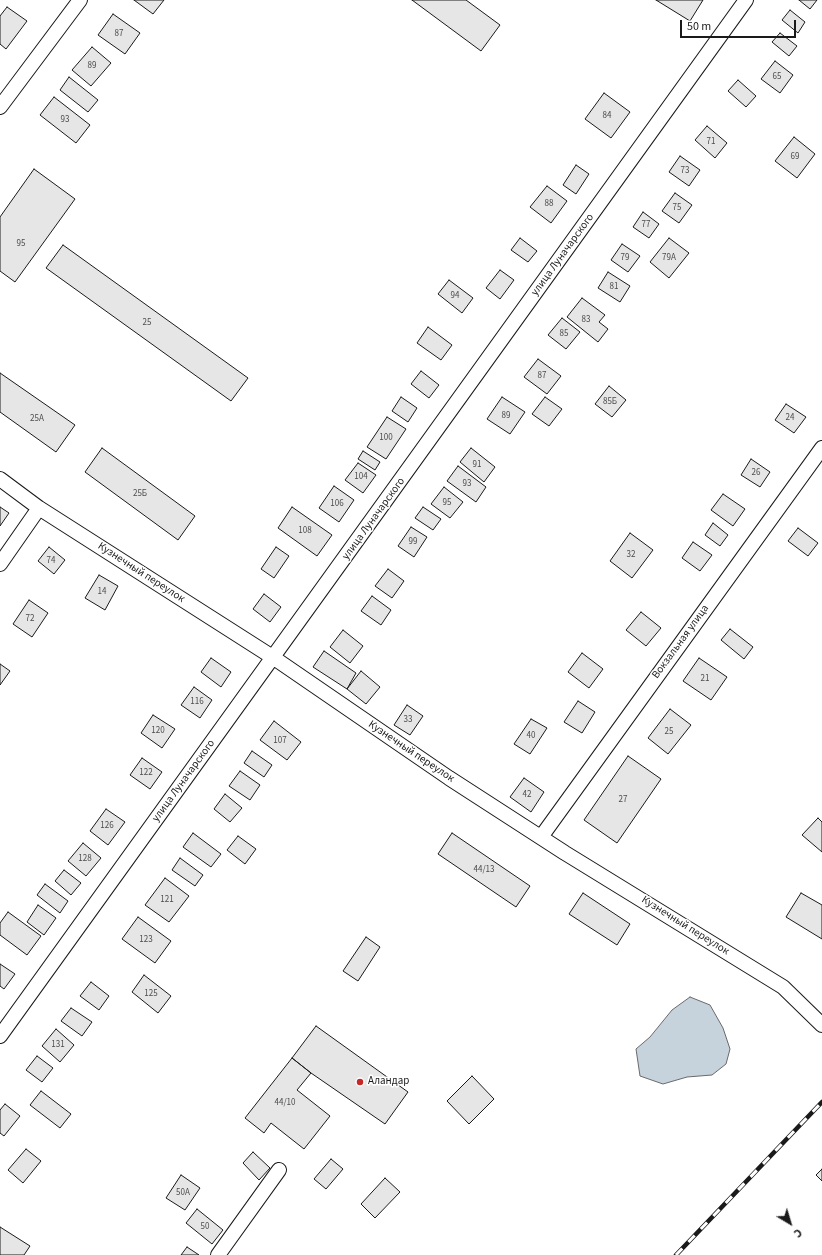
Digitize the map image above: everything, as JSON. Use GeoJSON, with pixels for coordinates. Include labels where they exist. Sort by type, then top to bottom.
{"type":"FeatureCollection","features":[{"type":"Feature","properties":{"kind":"street"},"geometry":{"type":"LineString","coordinates":[[0,107],[80,0]]}},
{"type":"Feature","properties":{"kind":"street","name":"улица Луначарского"},"geometry":{"type":"LineString","coordinates":[[0,1036],[274,658],[746,0]]}},
{"type":"Feature","properties":{"kind":"street","name":"Вокзальная улица"},"geometry":{"type":"LineString","coordinates":[[540,837],[822,448]]}},
{"type":"Feature","properties":{"kind":"street","name":"Кузнечный переулок"},"geometry":{"type":"LineString","coordinates":[[0,479],[39,508],[274,658],[449,778],[540,837],[783,987],[822,1025]]}},
{"type":"Feature","properties":{"kind":"street"},"geometry":{"type":"LineString","coordinates":[[0,564],[39,508]]}},
{"type":"Feature","properties":{"kind":"street"},"geometry":{"type":"LineString","coordinates":[[218,1255],[279,1170]]}},
{"type":"Feature","properties":{"kind":"shaded area"},"geometry":{"type":"Polygon","coordinates":[[[690,997],[710,1005],[723,1028],[730,1049],[726,1064],[712,1075],[687,1077],[663,1084],[640,1076],[636,1049],[650,1037],[672,1010],[690,997]]]}},
{"type":"Feature","properties":{"kind":"building"},"geometry":{"type":"Polygon","coordinates":[[[134,0],[164,0],[153,14],[134,0]]]}},
{"type":"Feature","properties":{"kind":"building"},"geometry":{"type":"Polygon","coordinates":[[[412,0],[466,0],[500,25],[481,51],[412,0]]]}},
{"type":"Feature","properties":{"kind":"building"},"geometry":{"type":"Polygon","coordinates":[[[656,0],[703,0],[690,21],[656,0]]]}},
{"type":"Feature","properties":{"kind":"building"},"geometry":{"type":"Polygon","coordinates":[[[799,0],[817,0],[810,9],[799,0]]]}},
{"type":"Feature","properties":{"kind":"building"},"geometry":{"type":"Polygon","coordinates":[[[7,7],[27,21],[6,49],[0,44],[0,16],[7,7]]]}},
{"type":"Feature","properties":{"kind":"building"},"geometry":{"type":"Polygon","coordinates":[[[790,10],[805,22],[798,33],[782,20],[790,10]]]}},
{"type":"Feature","properties":{"kind":"building"},"geometry":{"type":"Polygon","coordinates":[[[113,14],[140,33],[125,54],[98,35],[113,14]]]}},
{"type":"Feature","properties":{"kind":"building"},"geometry":{"type":"Polygon","coordinates":[[[780,33],[797,46],[789,56],[772,42],[780,33]]]}},
{"type":"Feature","properties":{"kind":"building"},"geometry":{"type":"Polygon","coordinates":[[[92,47],[111,63],[91,86],[72,70],[92,47]]]}},
{"type":"Feature","properties":{"kind":"building"},"geometry":{"type":"Polygon","coordinates":[[[775,61],[793,75],[780,93],[761,79],[775,61]]]}},
{"type":"Feature","properties":{"kind":"building"},"geometry":{"type":"Polygon","coordinates":[[[69,77],[98,100],[88,112],[60,90],[69,77]]]}},
{"type":"Feature","properties":{"kind":"building"},"geometry":{"type":"Polygon","coordinates":[[[738,80],[756,96],[746,107],[728,91],[738,80]]]}},
{"type":"Feature","properties":{"kind":"building"},"geometry":{"type":"Polygon","coordinates":[[[604,93],[630,112],[611,138],[585,119],[604,93]]]}},
{"type":"Feature","properties":{"kind":"building"},"geometry":{"type":"Polygon","coordinates":[[[54,97],[90,125],[76,143],[40,115],[54,97]]]}},
{"type":"Feature","properties":{"kind":"building"},"geometry":{"type":"Polygon","coordinates":[[[707,126],[727,143],[715,158],[695,140],[707,126]]]}},
{"type":"Feature","properties":{"kind":"building"},"geometry":{"type":"Polygon","coordinates":[[[794,137],[815,154],[797,178],[775,161],[794,137]]]}},
{"type":"Feature","properties":{"kind":"building"},"geometry":{"type":"Polygon","coordinates":[[[680,156],[700,170],[689,186],[669,172],[680,156]]]}},
{"type":"Feature","properties":{"kind":"building"},"geometry":{"type":"Polygon","coordinates":[[[576,165],[589,174],[576,194],[563,185],[576,165]]]}},
{"type":"Feature","properties":{"kind":"building"},"geometry":{"type":"Polygon","coordinates":[[[34,169],[75,199],[15,282],[0,271],[0,217],[34,169]]]}},
{"type":"Feature","properties":{"kind":"building"},"geometry":{"type":"Polygon","coordinates":[[[547,186],[567,201],[551,223],[530,207],[547,186]]]}},
{"type":"Feature","properties":{"kind":"building"},"geometry":{"type":"Polygon","coordinates":[[[675,193],[692,205],[679,223],[662,211],[675,193]]]}},
{"type":"Feature","properties":{"kind":"building"},"geometry":{"type":"Polygon","coordinates":[[[643,212],[659,224],[649,238],[633,227],[643,212]]]}},
{"type":"Feature","properties":{"kind":"building"},"geometry":{"type":"Polygon","coordinates":[[[520,238],[537,251],[528,262],[511,250],[520,238]]]}},
{"type":"Feature","properties":{"kind":"building"},"geometry":{"type":"Polygon","coordinates":[[[669,238],[689,253],[669,278],[650,262],[669,238]]]}},
{"type":"Feature","properties":{"kind":"building"},"geometry":{"type":"Polygon","coordinates":[[[622,244],[640,256],[628,272],[611,260],[622,244]]]}},
{"type":"Feature","properties":{"kind":"building"},"geometry":{"type":"Polygon","coordinates":[[[63,245],[248,378],[231,401],[46,268],[63,245]]]}},
{"type":"Feature","properties":{"kind":"building"},"geometry":{"type":"Polygon","coordinates":[[[500,270],[514,280],[500,299],[486,288],[500,270]]]}},
{"type":"Feature","properties":{"kind":"building"},"geometry":{"type":"Polygon","coordinates":[[[608,272],[630,286],[620,302],[598,288],[608,272]]]}},
{"type":"Feature","properties":{"kind":"building"},"geometry":{"type":"Polygon","coordinates":[[[449,280],[473,298],[462,313],[438,294],[449,280]]]}},
{"type":"Feature","properties":{"kind":"building"},"geometry":{"type":"Polygon","coordinates":[[[582,298],[605,315],[599,322],[608,329],[598,342],[567,317],[582,298]]]}},
{"type":"Feature","properties":{"kind":"building"},"geometry":{"type":"Polygon","coordinates":[[[562,318],[580,332],[566,349],[548,335],[562,318]]]}},
{"type":"Feature","properties":{"kind":"building"},"geometry":{"type":"Polygon","coordinates":[[[428,327],[452,345],[441,360],[417,343],[428,327]]]}},
{"type":"Feature","properties":{"kind":"building"},"geometry":{"type":"Polygon","coordinates":[[[538,359],[561,376],[547,394],[524,377],[538,359]]]}},
{"type":"Feature","properties":{"kind":"building"},"geometry":{"type":"Polygon","coordinates":[[[421,371],[439,385],[429,398],[411,384],[421,371]]]}},
{"type":"Feature","properties":{"kind":"building"},"geometry":{"type":"Polygon","coordinates":[[[0,373],[75,425],[56,452],[0,412],[0,373]]]}},
{"type":"Feature","properties":{"kind":"building"},"geometry":{"type":"Polygon","coordinates":[[[609,386],[626,400],[612,417],[595,404],[609,386]]]}},
{"type":"Feature","properties":{"kind":"building"},"geometry":{"type":"Polygon","coordinates":[[[401,397],[417,408],[408,422],[392,411],[401,397]]]}},
{"type":"Feature","properties":{"kind":"building"},"geometry":{"type":"Polygon","coordinates":[[[502,397],[525,412],[510,434],[487,419],[502,397]]]}},
{"type":"Feature","properties":{"kind":"building"},"geometry":{"type":"Polygon","coordinates":[[[545,397],[562,409],[549,426],[532,414],[545,397]]]}},
{"type":"Feature","properties":{"kind":"building"},"geometry":{"type":"Polygon","coordinates":[[[786,404],[806,417],[794,433],[775,420],[786,404]]]}},
{"type":"Feature","properties":{"kind":"building"},"geometry":{"type":"Polygon","coordinates":[[[387,417],[406,429],[386,459],[367,447],[387,417]]]}},
{"type":"Feature","properties":{"kind":"building"},"geometry":{"type":"Polygon","coordinates":[[[102,448],[195,516],[178,540],[85,472],[102,448]]]}},
{"type":"Feature","properties":{"kind":"building"},"geometry":{"type":"Polygon","coordinates":[[[471,448],[495,467],[484,482],[460,462],[471,448]]]}},
{"type":"Feature","properties":{"kind":"building"},"geometry":{"type":"Polygon","coordinates":[[[363,451],[380,462],[375,470],[358,459],[363,451]]]}},
{"type":"Feature","properties":{"kind":"building"},"geometry":{"type":"Polygon","coordinates":[[[751,459],[770,472],[760,487],[741,475],[751,459]]]}},
{"type":"Feature","properties":{"kind":"building"},"geometry":{"type":"Polygon","coordinates":[[[358,463],[376,475],[363,493],[345,480],[358,463]]]}},
{"type":"Feature","properties":{"kind":"building"},"geometry":{"type":"Polygon","coordinates":[[[458,466],[486,487],[476,502],[447,481],[458,466]]]}},
{"type":"Feature","properties":{"kind":"building"},"geometry":{"type":"Polygon","coordinates":[[[334,486],[354,500],[339,522],[319,508],[334,486]]]}},
{"type":"Feature","properties":{"kind":"building"},"geometry":{"type":"Polygon","coordinates":[[[444,487],[463,502],[450,518],[431,504],[444,487]]]}},
{"type":"Feature","properties":{"kind":"building"},"geometry":{"type":"Polygon","coordinates":[[[723,494],[745,509],[733,526],[711,510],[723,494]]]}},
{"type":"Feature","properties":{"kind":"building"},"geometry":{"type":"Polygon","coordinates":[[[0,507],[9,513],[0,526],[0,507]]]}},
{"type":"Feature","properties":{"kind":"building"},"geometry":{"type":"Polygon","coordinates":[[[292,507],[332,535],[317,556],[278,528],[292,507]]]}},
{"type":"Feature","properties":{"kind":"building"},"geometry":{"type":"Polygon","coordinates":[[[423,507],[441,519],[433,530],[415,518],[423,507]]]}},
{"type":"Feature","properties":{"kind":"building"},"geometry":{"type":"Polygon","coordinates":[[[713,523],[728,535],[720,546],[705,535],[713,523]]]}},
{"type":"Feature","properties":{"kind":"building"},"geometry":{"type":"Polygon","coordinates":[[[411,527],[427,537],[414,557],[398,546],[411,527]]]}},
{"type":"Feature","properties":{"kind":"building"},"geometry":{"type":"Polygon","coordinates":[[[798,528],[818,543],[808,556],[788,541],[798,528]]]}},
{"type":"Feature","properties":{"kind":"building"},"geometry":{"type":"Polygon","coordinates":[[[630,533],[653,550],[632,578],[610,561],[630,533]]]}},
{"type":"Feature","properties":{"kind":"building"},"geometry":{"type":"Polygon","coordinates":[[[693,542],[712,555],[700,571],[682,558],[693,542]]]}},
{"type":"Feature","properties":{"kind":"building"},"geometry":{"type":"Polygon","coordinates":[[[49,547],[65,560],[54,574],[38,561],[49,547]]]}},
{"type":"Feature","properties":{"kind":"building"},"geometry":{"type":"Polygon","coordinates":[[[276,547],[289,556],[274,578],[261,569],[276,547]]]}},
{"type":"Feature","properties":{"kind":"building"},"geometry":{"type":"Polygon","coordinates":[[[388,569],[404,581],[392,598],[375,586],[388,569]]]}},
{"type":"Feature","properties":{"kind":"building"},"geometry":{"type":"Polygon","coordinates":[[[99,575],[118,586],[105,610],[85,598],[99,575]]]}},
{"type":"Feature","properties":{"kind":"building"},"geometry":{"type":"Polygon","coordinates":[[[264,594],[281,607],[270,622],[253,609],[264,594]]]}},
{"type":"Feature","properties":{"kind":"building"},"geometry":{"type":"Polygon","coordinates":[[[372,596],[391,610],[381,625],[361,611],[372,596]]]}},
{"type":"Feature","properties":{"kind":"building"},"geometry":{"type":"Polygon","coordinates":[[[29,600],[48,613],[32,637],[13,624],[29,600]]]}},
{"type":"Feature","properties":{"kind":"building"},"geometry":{"type":"Polygon","coordinates":[[[641,612],[661,628],[646,646],[626,630],[641,612]]]}},
{"type":"Feature","properties":{"kind":"building"},"geometry":{"type":"Polygon","coordinates":[[[730,629],[753,647],[744,659],[721,640],[730,629]]]}},
{"type":"Feature","properties":{"kind":"building"},"geometry":{"type":"Polygon","coordinates":[[[343,630],[363,646],[350,663],[330,647],[343,630]]]}},
{"type":"Feature","properties":{"kind":"building"},"geometry":{"type":"Polygon","coordinates":[[[324,651],[356,673],[347,689],[313,667],[324,651]]]}},
{"type":"Feature","properties":{"kind":"building"},"geometry":{"type":"Polygon","coordinates":[[[582,653],[603,669],[589,688],[568,672],[582,653]]]}},
{"type":"Feature","properties":{"kind":"building"},"geometry":{"type":"Polygon","coordinates":[[[211,658],[231,672],[221,687],[201,672],[211,658]]]}},
{"type":"Feature","properties":{"kind":"building"},"geometry":{"type":"Polygon","coordinates":[[[699,658],[727,677],[711,700],[683,681],[699,658]]]}},
{"type":"Feature","properties":{"kind":"building"},"geometry":{"type":"Polygon","coordinates":[[[0,664],[10,671],[0,685],[0,664]]]}},
{"type":"Feature","properties":{"kind":"building"},"geometry":{"type":"Polygon","coordinates":[[[361,671],[380,687],[366,704],[347,689],[361,671]]]}},
{"type":"Feature","properties":{"kind":"building"},"geometry":{"type":"Polygon","coordinates":[[[194,687],[212,700],[200,718],[181,705],[194,687]]]}},
{"type":"Feature","properties":{"kind":"building"},"geometry":{"type":"Polygon","coordinates":[[[578,701],[595,712],[582,733],[564,722],[578,701]]]}},
{"type":"Feature","properties":{"kind":"building"},"geometry":{"type":"Polygon","coordinates":[[[407,705],[423,716],[410,735],[394,725],[407,705]]]}},
{"type":"Feature","properties":{"kind":"building"},"geometry":{"type":"Polygon","coordinates":[[[670,709],[691,725],[668,754],[648,738],[670,709]]]}},
{"type":"Feature","properties":{"kind":"building"},"geometry":{"type":"Polygon","coordinates":[[[153,715],[175,729],[162,748],[141,733],[153,715]]]}},
{"type":"Feature","properties":{"kind":"building"},"geometry":{"type":"Polygon","coordinates":[[[531,719],[547,728],[530,754],[514,744],[531,719]]]}},
{"type":"Feature","properties":{"kind":"building"},"geometry":{"type":"Polygon","coordinates":[[[274,721],[301,742],[287,760],[260,740],[274,721]]]}},
{"type":"Feature","properties":{"kind":"building"},"geometry":{"type":"Polygon","coordinates":[[[252,751],[272,765],[264,777],[244,763],[252,751]]]}},
{"type":"Feature","properties":{"kind":"building"},"geometry":{"type":"Polygon","coordinates":[[[628,756],[661,779],[617,843],[584,820],[628,756]]]}},
{"type":"Feature","properties":{"kind":"building"},"geometry":{"type":"Polygon","coordinates":[[[142,758],[162,772],[150,789],[130,775],[142,758]]]}},
{"type":"Feature","properties":{"kind":"building"},"geometry":{"type":"Polygon","coordinates":[[[240,771],[260,785],[250,800],[229,786],[240,771]]]}},
{"type":"Feature","properties":{"kind":"building"},"geometry":{"type":"Polygon","coordinates":[[[524,778],[544,792],[531,812],[510,797],[524,778]]]}},
{"type":"Feature","properties":{"kind":"building"},"geometry":{"type":"Polygon","coordinates":[[[225,794],[242,808],[230,822],[214,809],[225,794]]]}},
{"type":"Feature","properties":{"kind":"building"},"geometry":{"type":"Polygon","coordinates":[[[106,809],[125,822],[108,845],[90,831],[106,809]]]}},
{"type":"Feature","properties":{"kind":"building"},"geometry":{"type":"Polygon","coordinates":[[[818,818],[822,822],[822,852],[802,835],[818,818]]]}},
{"type":"Feature","properties":{"kind":"building"},"geometry":{"type":"Polygon","coordinates":[[[193,833],[221,854],[211,867],[183,847],[193,833]]]}},
{"type":"Feature","properties":{"kind":"building"},"geometry":{"type":"Polygon","coordinates":[[[452,833],[530,886],[516,907],[438,854],[452,833]]]}},
{"type":"Feature","properties":{"kind":"building"},"geometry":{"type":"Polygon","coordinates":[[[238,836],[256,849],[245,864],[227,850],[238,836]]]}},
{"type":"Feature","properties":{"kind":"building"},"geometry":{"type":"Polygon","coordinates":[[[83,843],[101,858],[86,876],[68,861],[83,843]]]}},
{"type":"Feature","properties":{"kind":"building"},"geometry":{"type":"Polygon","coordinates":[[[180,858],[203,875],[195,886],[172,870],[180,858]]]}},
{"type":"Feature","properties":{"kind":"building"},"geometry":{"type":"Polygon","coordinates":[[[64,870],[81,883],[71,895],[55,881],[64,870]]]}},
{"type":"Feature","properties":{"kind":"building"},"geometry":{"type":"Polygon","coordinates":[[[165,878],[189,896],[169,922],[145,905],[165,878]]]}},
{"type":"Feature","properties":{"kind":"building"},"geometry":{"type":"Polygon","coordinates":[[[45,884],[68,901],[60,913],[37,895],[45,884]]]}},
{"type":"Feature","properties":{"kind":"building"},"geometry":{"type":"Polygon","coordinates":[[[583,893],[630,924],[617,945],[569,914],[583,893]]]}},
{"type":"Feature","properties":{"kind":"building"},"geometry":{"type":"Polygon","coordinates":[[[801,893],[822,905],[822,939],[786,917],[801,893]]]}},
{"type":"Feature","properties":{"kind":"building"},"geometry":{"type":"Polygon","coordinates":[[[38,905],[56,918],[44,935],[27,922],[38,905]]]}},
{"type":"Feature","properties":{"kind":"building"},"geometry":{"type":"Polygon","coordinates":[[[8,912],[41,936],[27,955],[0,935],[0,923],[8,912]]]}},
{"type":"Feature","properties":{"kind":"building"},"geometry":{"type":"Polygon","coordinates":[[[138,917],[171,941],[155,963],[122,939],[138,917]]]}},
{"type":"Feature","properties":{"kind":"building"},"geometry":{"type":"Polygon","coordinates":[[[366,937],[380,947],[358,981],[343,971],[366,937]]]}},
{"type":"Feature","properties":{"kind":"building"},"geometry":{"type":"Polygon","coordinates":[[[0,964],[15,974],[4,989],[0,986],[0,964]]]}},
{"type":"Feature","properties":{"kind":"building"},"geometry":{"type":"Polygon","coordinates":[[[144,975],[171,996],[158,1013],[132,992],[144,975]]]}},
{"type":"Feature","properties":{"kind":"building"},"geometry":{"type":"Polygon","coordinates":[[[91,982],[109,996],[99,1010],[80,996],[91,982]]]}},
{"type":"Feature","properties":{"kind":"building"},"geometry":{"type":"Polygon","coordinates":[[[71,1008],[92,1022],[82,1036],[61,1021],[71,1008]]]}},
{"type":"Feature","properties":{"kind":"building","name":"Аландар"},"geometry":{"type":"Polygon","coordinates":[[[316,1026],[408,1092],[385,1124],[311,1073],[292,1058],[316,1026]]]}},
{"type":"Feature","properties":{"kind":"building"},"geometry":{"type":"Polygon","coordinates":[[[56,1029],[74,1045],[60,1062],[42,1046],[56,1029]]]}},
{"type":"Feature","properties":{"kind":"building"},"geometry":{"type":"Polygon","coordinates":[[[37,1056],[53,1068],[42,1082],[26,1070],[37,1056]]]}},
{"type":"Feature","properties":{"kind":"building"},"geometry":{"type":"Polygon","coordinates":[[[292,1058],[311,1073],[297,1090],[330,1116],[304,1149],[271,1123],[264,1133],[245,1118],[292,1058]]]}},
{"type":"Feature","properties":{"kind":"building"},"geometry":{"type":"Polygon","coordinates":[[[472,1076],[494,1099],[469,1124],[447,1101],[472,1076]]]}},
{"type":"Feature","properties":{"kind":"building"},"geometry":{"type":"Polygon","coordinates":[[[41,1091],[71,1114],[60,1128],[30,1105],[41,1091]]]}},
{"type":"Feature","properties":{"kind":"building"},"geometry":{"type":"Polygon","coordinates":[[[5,1104],[20,1116],[4,1136],[0,1133],[0,1110],[5,1104]]]}},
{"type":"Feature","properties":{"kind":"building"},"geometry":{"type":"Polygon","coordinates":[[[26,1149],[41,1161],[23,1183],[8,1170],[26,1149]]]}},
{"type":"Feature","properties":{"kind":"building"},"geometry":{"type":"Polygon","coordinates":[[[253,1152],[270,1168],[259,1180],[243,1163],[253,1152]]]}},
{"type":"Feature","properties":{"kind":"building"},"geometry":{"type":"Polygon","coordinates":[[[331,1159],[343,1169],[326,1189],[314,1179],[331,1159]]]}},
{"type":"Feature","properties":{"kind":"building"},"geometry":{"type":"Polygon","coordinates":[[[822,1169],[822,1181],[816,1175],[822,1169]]]}},
{"type":"Feature","properties":{"kind":"building"},"geometry":{"type":"Polygon","coordinates":[[[181,1175],[200,1188],[185,1210],[166,1198],[181,1175]]]}},
{"type":"Feature","properties":{"kind":"building"},"geometry":{"type":"Polygon","coordinates":[[[385,1178],[400,1192],[375,1218],[361,1204],[385,1178]]]}},
{"type":"Feature","properties":{"kind":"building"},"geometry":{"type":"Polygon","coordinates":[[[197,1209],[223,1230],[212,1244],[186,1223],[197,1209]]]}},
{"type":"Feature","properties":{"kind":"building"},"geometry":{"type":"Polygon","coordinates":[[[0,1227],[30,1246],[24,1255],[0,1255],[0,1227]]]}},
{"type":"Feature","properties":{"kind":"building"},"geometry":{"type":"Polygon","coordinates":[[[187,1247],[199,1255],[181,1255],[187,1247]]]}},
{"type":"Feature","properties":{"kind":"railway"},"geometry":{"type":"LineString","coordinates":[[676,1255],[822,1102]]}},
{"type":"Feature","properties":{"kind":"place","name":"Аландар"},"geometry":{"type":"Point","coordinates":[360,1082]}}]}
